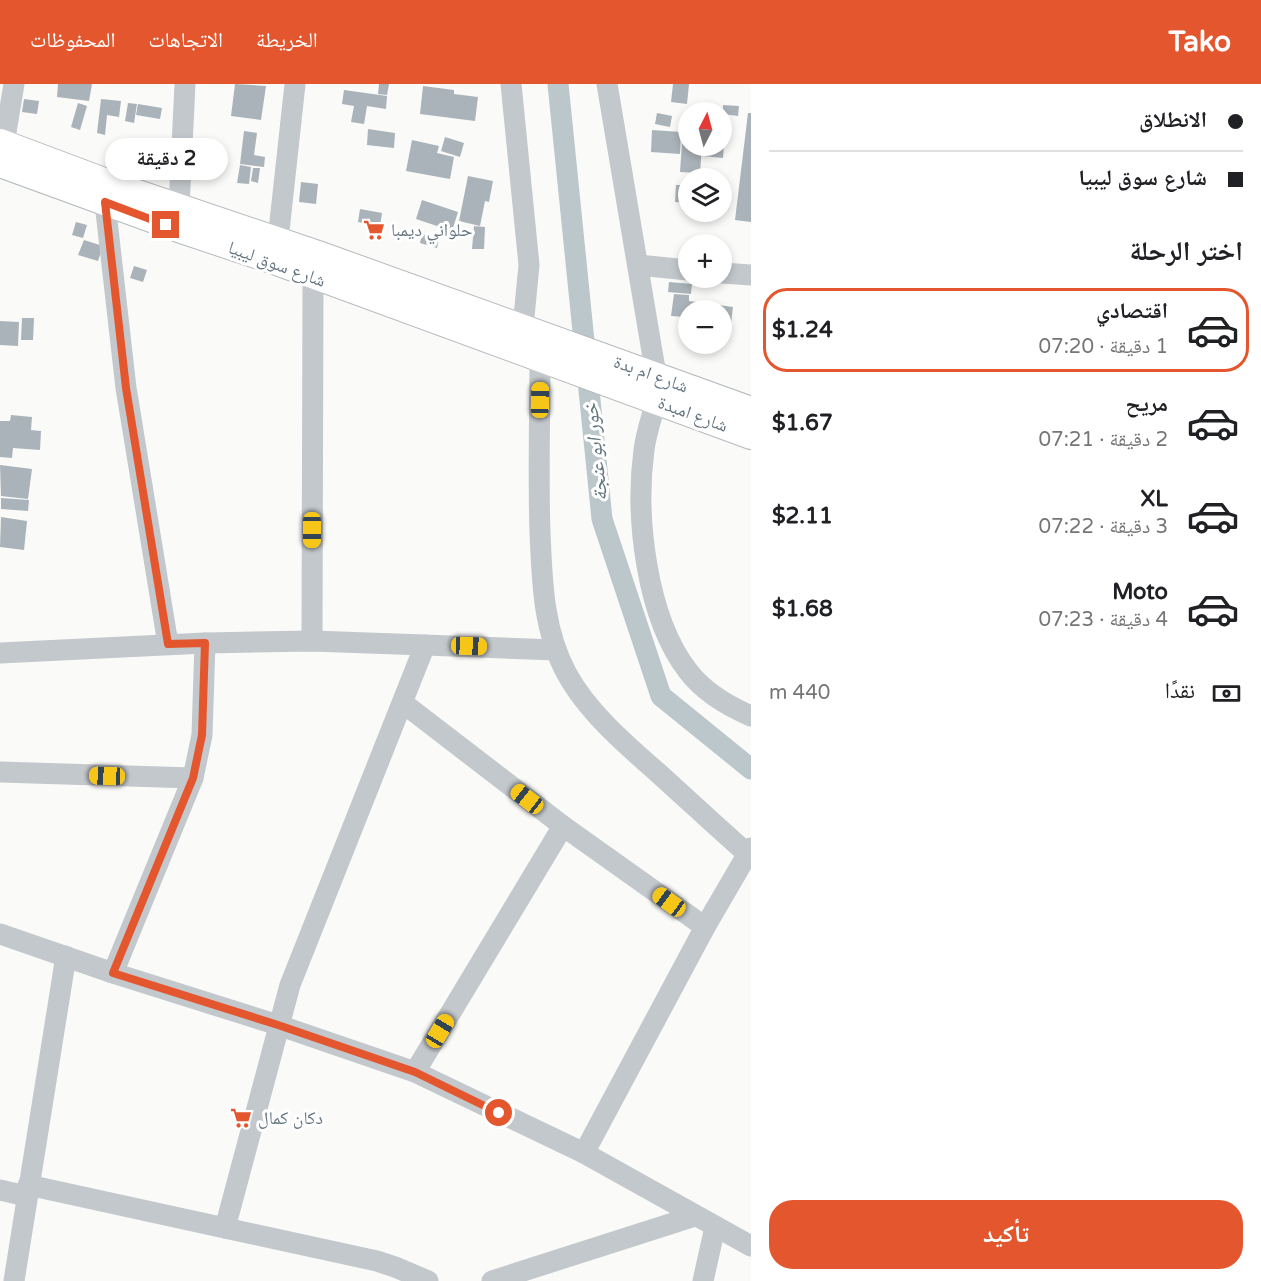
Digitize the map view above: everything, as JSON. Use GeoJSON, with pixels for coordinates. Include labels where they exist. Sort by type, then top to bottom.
{"type":"FeatureCollection","features":[{"type":"Feature","properties":{"kind":"main road","name":"شارع سوق ليبيا"},"geometry":{"type":"LineString","coordinates":[[1,150],[105,202],[313,277],[549,354]]}},
{"type":"Feature","properties":{"kind":"main road","name":"شارع سوق ليبيا"},"geometry":{"type":"LineString","coordinates":[[1,150],[278,240],[523,327],[549,354]]}},
{"type":"Feature","properties":{"kind":"main road","name":"شارع ام بدة"},"geometry":{"type":"LineString","coordinates":[[549,354],[646,384],[751,410]]}},
{"type":"Feature","properties":{"kind":"main road","name":"شارع امبدة"},"geometry":{"type":"LineString","coordinates":[[646,384],[751,436]]}},
{"type":"Feature","properties":{"kind":"street"},"geometry":{"type":"LineString","coordinates":[[1,150],[14,84]]}},
{"type":"Feature","properties":{"kind":"street"},"geometry":{"type":"LineString","coordinates":[[179,207],[185,84]]}},
{"type":"Feature","properties":{"kind":"street"},"geometry":{"type":"LineString","coordinates":[[278,240],[295,84]]}},
{"type":"Feature","properties":{"kind":"street"},"geometry":{"type":"LineString","coordinates":[[511,84],[529,265],[523,327]]}},
{"type":"Feature","properties":{"kind":"street"},"geometry":{"type":"LineString","coordinates":[[607,84],[638,265],[646,384],[642,476],[643,524],[646,562],[655,602],[672,644],[688,671],[707,690],[751,716]]}},
{"type":"Feature","properties":{"kind":"street"},"geometry":{"type":"LineString","coordinates":[[105,202],[126,388],[168,644]]}},
{"type":"Feature","properties":{"kind":"street"},"geometry":{"type":"LineString","coordinates":[[638,265],[678,269]]}},
{"type":"Feature","properties":{"kind":"street"},"geometry":{"type":"LineString","coordinates":[[732,274],[751,275]]}},
{"type":"Feature","properties":{"kind":"street"},"geometry":{"type":"LineString","coordinates":[[312,641],[313,277]]}},
{"type":"Feature","properties":{"kind":"street"},"geometry":{"type":"LineString","coordinates":[[549,354],[539,506],[543,586],[556,650],[567,675],[582,696],[619,738],[750,854],[705,927],[584,1153]]}},
{"type":"Feature","properties":{"kind":"street"},"geometry":{"type":"LineString","coordinates":[[0,653],[168,644],[312,641],[556,650]]}},
{"type":"Feature","properties":{"kind":"street"},"geometry":{"type":"LineString","coordinates":[[113,973],[193,778],[202,735],[205,643]]}},
{"type":"Feature","properties":{"kind":"street"},"geometry":{"type":"LineString","coordinates":[[225,1228],[278,1025],[300,961],[425,645]]}},
{"type":"Feature","properties":{"kind":"street"},"geometry":{"type":"LineString","coordinates":[[403,703],[563,826],[705,927]]}},
{"type":"Feature","properties":{"kind":"street"},"geometry":{"type":"LineString","coordinates":[[0,772],[193,778]]}},
{"type":"Feature","properties":{"kind":"street"},"geometry":{"type":"LineString","coordinates":[[415,1072],[563,826]]}},
{"type":"Feature","properties":{"kind":"street"},"geometry":{"type":"LineString","coordinates":[[0,934],[415,1072],[584,1153],[751,1246]]}},
{"type":"Feature","properties":{"kind":"street"},"geometry":{"type":"LineString","coordinates":[[14,1281],[66,956]]}},
{"type":"Feature","properties":{"kind":"street"},"geometry":{"type":"LineString","coordinates":[[0,1190],[27,1190],[225,1228],[376,1261],[428,1281]]}},
{"type":"Feature","properties":{"kind":"street"},"geometry":{"type":"LineString","coordinates":[[492,1281],[695,1216]]}},
{"type":"Feature","properties":{"kind":"street"},"geometry":{"type":"LineString","coordinates":[[703,1281],[715,1227]]}},
{"type":"Feature","properties":{"kind":"building"},"geometry":{"type":"Polygon","coordinates":[[[58,84],[92,84],[89,101],[57,97],[58,84]]]}},
{"type":"Feature","properties":{"kind":"building"},"geometry":{"type":"Polygon","coordinates":[[[235,84],[266,86],[261,120],[231,116],[235,84]]]}},
{"type":"Feature","properties":{"kind":"building"},"geometry":{"type":"Polygon","coordinates":[[[379,84],[389,84],[387,95],[378,94],[379,84]]]}},
{"type":"Feature","properties":{"kind":"building"},"geometry":{"type":"Polygon","coordinates":[[[673,84],[689,84],[687,102],[671,102],[673,84]]]}},
{"type":"Feature","properties":{"kind":"building"},"geometry":{"type":"Polygon","coordinates":[[[423,86],[454,90],[454,94],[478,97],[475,121],[420,114],[423,86]]]}},
{"type":"Feature","properties":{"kind":"building"},"geometry":{"type":"Polygon","coordinates":[[[344,90],[387,96],[386,109],[367,106],[364,124],[351,122],[354,106],[342,104],[344,90]]]}},
{"type":"Feature","properties":{"kind":"building"},"geometry":{"type":"Polygon","coordinates":[[[24,99],[39,101],[37,114],[22,112],[24,99]]]}},
{"type":"Feature","properties":{"kind":"building"},"geometry":{"type":"Polygon","coordinates":[[[101,99],[121,101],[119,117],[107,115],[105,135],[97,133],[101,99]]]}},
{"type":"Feature","properties":{"kind":"building"},"geometry":{"type":"Polygon","coordinates":[[[78,103],[87,106],[80,130],[71,127],[78,103]]]}},
{"type":"Feature","properties":{"kind":"building"},"geometry":{"type":"Polygon","coordinates":[[[128,103],[137,104],[134,123],[125,121],[128,103]]]}},
{"type":"Feature","properties":{"kind":"building"},"geometry":{"type":"Polygon","coordinates":[[[138,104],[162,108],[160,119],[136,115],[138,104]]]}},
{"type":"Feature","properties":{"kind":"building"},"geometry":{"type":"Polygon","coordinates":[[[732,106],[739,106],[738,116],[732,115],[732,106]]]}},
{"type":"Feature","properties":{"kind":"building"},"geometry":{"type":"Polygon","coordinates":[[[657,113],[672,116],[670,127],[655,124],[657,113]]]}},
{"type":"Feature","properties":{"kind":"building"},"geometry":{"type":"Polygon","coordinates":[[[748,113],[751,113],[751,222],[735,220],[748,113]]]}},
{"type":"Feature","properties":{"kind":"building"},"geometry":{"type":"Polygon","coordinates":[[[368,129],[395,133],[394,148],[367,145],[368,129]]]}},
{"type":"Feature","properties":{"kind":"building"},"geometry":{"type":"Polygon","coordinates":[[[652,130],[678,132],[678,154],[651,152],[652,130]]]}},
{"type":"Feature","properties":{"kind":"building"},"geometry":{"type":"Polygon","coordinates":[[[244,131],[257,133],[254,155],[265,157],[264,167],[240,164],[244,131]]]}},
{"type":"Feature","properties":{"kind":"building"},"geometry":{"type":"Polygon","coordinates":[[[445,137],[464,143],[460,157],[441,151],[445,137]]]}},
{"type":"Feature","properties":{"kind":"building"},"geometry":{"type":"Polygon","coordinates":[[[412,140],[439,146],[437,153],[454,157],[450,179],[406,171],[412,140]]]}},
{"type":"Feature","properties":{"kind":"building"},"geometry":{"type":"Polygon","coordinates":[[[681,156],[701,156],[700,168],[680,168],[681,156]]]}},
{"type":"Feature","properties":{"kind":"building"},"geometry":{"type":"Polygon","coordinates":[[[240,165],[251,167],[249,184],[237,183],[240,165]]]}},
{"type":"Feature","properties":{"kind":"building"},"geometry":{"type":"Polygon","coordinates":[[[253,168],[260,168],[258,183],[251,181],[253,168]]]}},
{"type":"Feature","properties":{"kind":"building"},"geometry":{"type":"Polygon","coordinates":[[[468,176],[493,181],[489,202],[485,201],[480,226],[459,221],[468,176]]]}},
{"type":"Feature","properties":{"kind":"building"},"geometry":{"type":"Polygon","coordinates":[[[301,182],[318,184],[316,204],[299,202],[301,182]]]}},
{"type":"Feature","properties":{"kind":"building"},"geometry":{"type":"Polygon","coordinates":[[[676,185],[678,185],[678,202],[675,202],[676,185]]]}},
{"type":"Feature","properties":{"kind":"building"},"geometry":{"type":"Polygon","coordinates":[[[422,200],[458,212],[452,231],[416,219],[422,200]]]}},
{"type":"Feature","properties":{"kind":"building"},"geometry":{"type":"Polygon","coordinates":[[[360,209],[382,213],[380,226],[358,222],[360,209]]]}},
{"type":"Feature","properties":{"kind":"building"},"geometry":{"type":"Polygon","coordinates":[[[76,222],[87,225],[83,238],[72,235],[76,222]]]}},
{"type":"Feature","properties":{"kind":"building"},"geometry":{"type":"Polygon","coordinates":[[[474,226],[485,227],[484,249],[472,249],[474,226]]]}},
{"type":"Feature","properties":{"kind":"building"},"geometry":{"type":"Polygon","coordinates":[[[422,234],[439,239],[437,248],[420,243],[422,234]]]}},
{"type":"Feature","properties":{"kind":"building"},"geometry":{"type":"Polygon","coordinates":[[[84,240],[103,246],[98,261],[78,255],[84,240]]]}},
{"type":"Feature","properties":{"kind":"building"},"geometry":{"type":"Polygon","coordinates":[[[134,266],[147,270],[143,282],[130,278],[134,266]]]}},
{"type":"Feature","properties":{"kind":"building"},"geometry":{"type":"Polygon","coordinates":[[[669,282],[678,283],[678,288],[692,288],[691,294],[668,292],[669,282]]]}},
{"type":"Feature","properties":{"kind":"building"},"geometry":{"type":"Polygon","coordinates":[[[674,294],[689,295],[689,300],[678,300],[678,316],[671,316],[674,294]]]}},
{"type":"Feature","properties":{"kind":"building"},"geometry":{"type":"Polygon","coordinates":[[[22,318],[34,318],[33,340],[21,340],[22,318]]]}},
{"type":"Feature","properties":{"kind":"building"},"geometry":{"type":"Polygon","coordinates":[[[0,321],[19,322],[18,346],[0,345],[0,321]]]}},
{"type":"Feature","properties":{"kind":"building"},"geometry":{"type":"Polygon","coordinates":[[[11,415],[32,417],[31,430],[41,431],[40,450],[13,448],[12,458],[0,457],[0,421],[10,421],[11,415]]]}},
{"type":"Feature","properties":{"kind":"building"},"geometry":{"type":"Polygon","coordinates":[[[0,465],[32,469],[28,499],[1,496],[0,465]]]}},
{"type":"Feature","properties":{"kind":"building"},"geometry":{"type":"Polygon","coordinates":[[[1,498],[29,500],[28,511],[1,509],[1,498]]]}},
{"type":"Feature","properties":{"kind":"building"},"geometry":{"type":"Polygon","coordinates":[[[1,517],[27,521],[24,550],[0,547],[1,517]]]}},
{"type":"Feature","properties":{"kind":"waterway","name":"خور ابو عنجة"},"geometry":{"type":"LineString","coordinates":[[558,84],[602,519],[661,696],[751,769]]}},
{"type":"Feature","properties":{"kind":"place","name":"حلواني ديمبا"},"geometry":{"type":"Point","coordinates":[374,230]}},
{"type":"Feature","properties":{"kind":"place","name":"دكان كمال"},"geometry":{"type":"Point","coordinates":[241,1118]}},
{"type":"Feature","properties":{"kind":"route"},"geometry":{"type":"LineString","coordinates":[[166,225],[105,202],[126,388],[168,644],[205,643],[202,735],[193,778],[113,973],[278,1025],[415,1072],[499,1113]]}}]}
